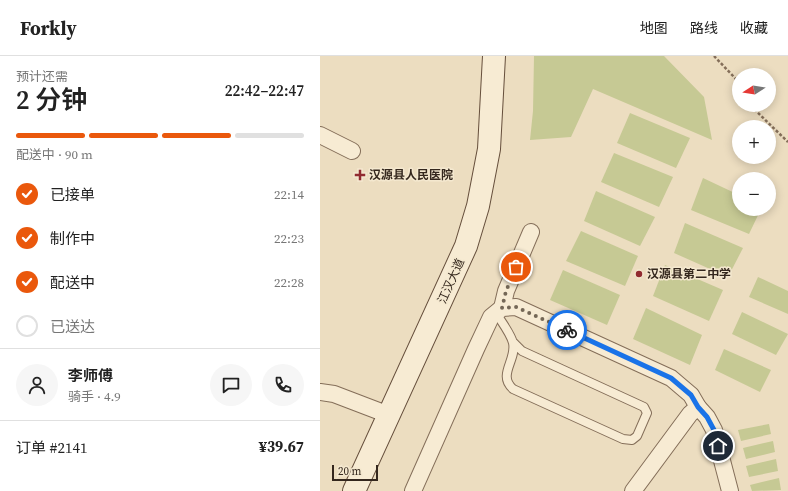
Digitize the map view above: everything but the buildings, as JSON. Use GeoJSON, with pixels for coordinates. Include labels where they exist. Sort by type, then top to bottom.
{"type":"FeatureCollection","features":[{"type":"Feature","properties":{"kind":"main road","name":"江汉大道"},"geometry":{"type":"LineString","coordinates":[[354,491],[466,246],[478,206],[489,149],[494,56]]}},
{"type":"Feature","properties":{"kind":"street"},"geometry":{"type":"LineString","coordinates":[[320,135],[352,151]]}},
{"type":"Feature","properties":{"kind":"street"},"geometry":{"type":"LineString","coordinates":[[413,491],[491,317],[499,310],[531,232]]}},
{"type":"Feature","properties":{"kind":"street"},"geometry":{"type":"LineString","coordinates":[[499,310],[516,307],[671,378],[691,395],[698,407],[707,417],[714,430],[730,491]]}},
{"type":"Feature","properties":{"kind":"street"},"geometry":{"type":"LineString","coordinates":[[320,392],[334,394],[390,415]]}},
{"type":"Feature","properties":{"kind":"street"},"geometry":{"type":"LineString","coordinates":[[633,491],[690,414],[698,407]]}},
{"type":"Feature","properties":{"kind":"lane"},"geometry":{"type":"LineString","coordinates":[[499,310],[513,342],[514,352],[506,378],[507,384],[512,389],[623,440],[632,440],[637,436],[647,413],[644,407],[522,351],[513,342]]}},
{"type":"Feature","properties":{"kind":"path"},"geometry":{"type":"LineString","coordinates":[[714,56],[732,75]]}},
{"type":"Feature","properties":{"kind":"path"},"geometry":{"type":"LineString","coordinates":[[757,112],[788,142]]}},
{"type":"Feature","properties":{"kind":"green space"},"geometry":{"type":"Polygon","coordinates":[[[534,56],[664,56],[704,97],[712,140],[593,89],[571,137],[530,140],[533,111],[534,56]]]}},
{"type":"Feature","properties":{"kind":"green space"},"geometry":{"type":"Polygon","coordinates":[[[630,113],[690,138],[676,168],[617,143],[630,113]]]}},
{"type":"Feature","properties":{"kind":"green space"},"geometry":{"type":"Polygon","coordinates":[[[614,153],[673,177],[659,207],[601,182],[614,153]]]}},
{"type":"Feature","properties":{"kind":"green space"},"geometry":{"type":"Polygon","coordinates":[[[703,178],[732,192],[732,216],[758,216],[749,234],[691,210],[703,178]]]}},
{"type":"Feature","properties":{"kind":"green space"},"geometry":{"type":"Polygon","coordinates":[[[596,191],[655,217],[640,246],[584,221],[596,191]]]}},
{"type":"Feature","properties":{"kind":"green space"},"geometry":{"type":"Polygon","coordinates":[[[685,223],[743,248],[728,277],[674,253],[685,223]]]}},
{"type":"Feature","properties":{"kind":"green space"},"geometry":{"type":"Polygon","coordinates":[[[581,231],[638,256],[625,286],[566,261],[581,231]]]}},
{"type":"Feature","properties":{"kind":"green space"},"geometry":{"type":"Polygon","coordinates":[[[665,265],[723,290],[709,321],[653,296],[665,265]]]}},
{"type":"Feature","properties":{"kind":"green space"},"geometry":{"type":"Polygon","coordinates":[[[563,270],[620,295],[607,325],[550,300],[563,270]]]}},
{"type":"Feature","properties":{"kind":"green space"},"geometry":{"type":"Polygon","coordinates":[[[758,277],[788,291],[788,314],[749,297],[758,277]]]}},
{"type":"Feature","properties":{"kind":"green space"},"geometry":{"type":"Polygon","coordinates":[[[646,308],[702,335],[690,365],[633,339],[646,308]]]}},
{"type":"Feature","properties":{"kind":"green space"},"geometry":{"type":"Polygon","coordinates":[[[742,312],[788,334],[776,355],[732,334],[742,312]]]}},
{"type":"Feature","properties":{"kind":"green space"},"geometry":{"type":"Polygon","coordinates":[[[724,349],[771,370],[760,392],[715,370],[724,349]]]}},
{"type":"Feature","properties":{"kind":"green space"},"geometry":{"type":"Polygon","coordinates":[[[769,424],[771,434],[741,441],[738,430],[769,424]]]}},
{"type":"Feature","properties":{"kind":"green space"},"geometry":{"type":"Polygon","coordinates":[[[773,441],[775,452],[746,459],[743,448],[773,441]]]}},
{"type":"Feature","properties":{"kind":"green space"},"geometry":{"type":"Polygon","coordinates":[[[776,459],[778,471],[749,477],[746,466],[776,459]]]}},
{"type":"Feature","properties":{"kind":"green space"},"geometry":{"type":"Polygon","coordinates":[[[779,478],[781,490],[752,491],[750,485],[779,478]]]}},
{"type":"Feature","properties":{"kind":"way so far"},"geometry":{"type":"LineString","coordinates":[[516,267],[506,291],[502,308],[516,307],[567,330]]}},
{"type":"Feature","properties":{"kind":"place","name":"汉源县人民医院"},"geometry":{"type":"Point","coordinates":[360,175]}},
{"type":"Feature","properties":{"kind":"place","name":"汉源县第二中学"},"geometry":{"type":"Point","coordinates":[639,274]}},
{"type":"Feature","properties":{"kind":"route"},"geometry":{"type":"LineString","coordinates":[[567,330],[671,378],[691,395],[698,407],[707,417],[714,430],[718,446]]}}]}
